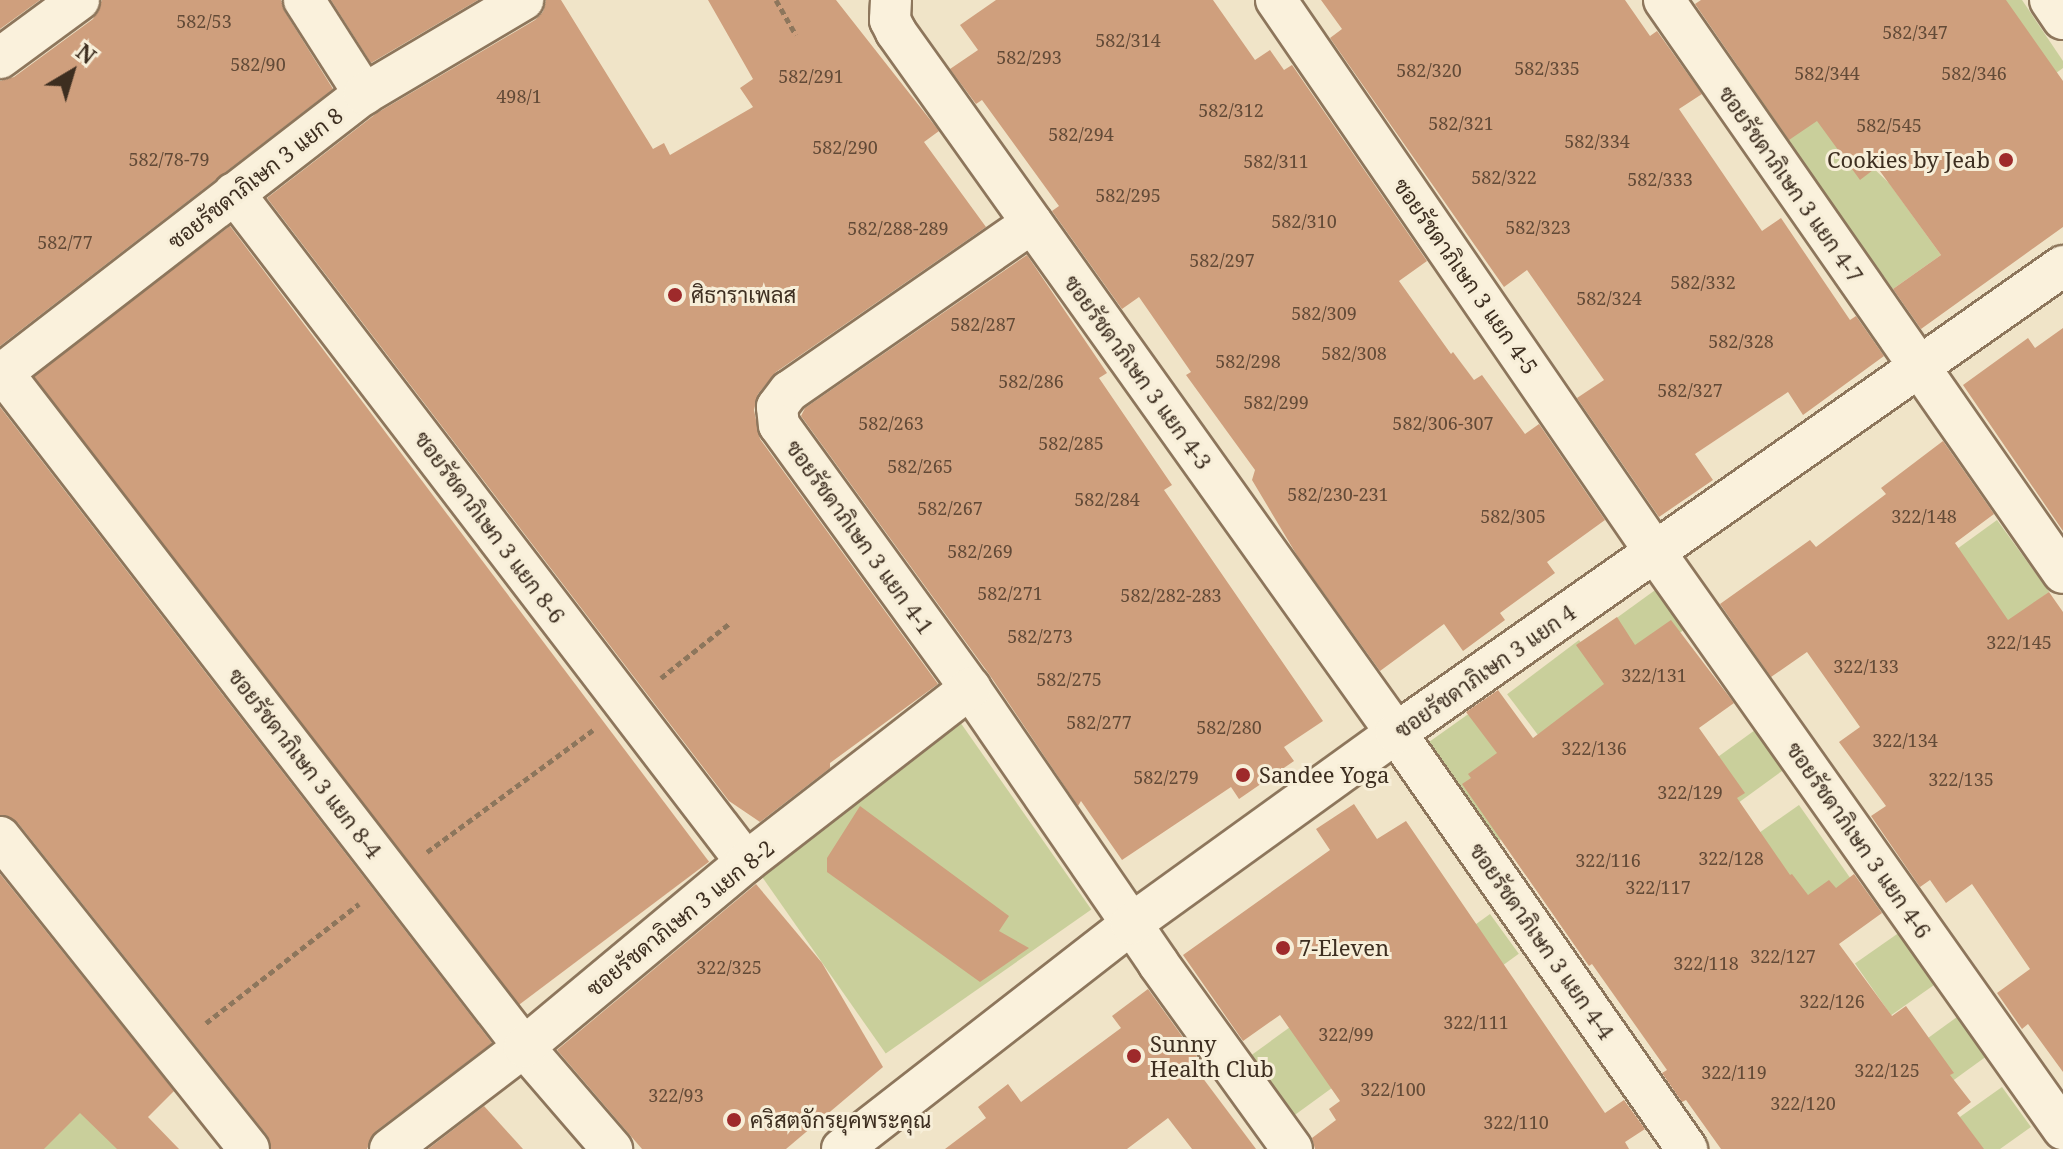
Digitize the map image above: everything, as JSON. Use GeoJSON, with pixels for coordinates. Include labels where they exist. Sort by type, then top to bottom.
{"type":"FeatureCollection","features":[{"type":"Feature","properties":{"kind":"street"},"geometry":{"type":"LineString","coordinates":[[0,58],[79,0]]}},
{"type":"Feature","properties":{"kind":"street"},"geometry":{"type":"LineString","coordinates":[[304,0],[364,94]]}},
{"type":"Feature","properties":{"kind":"street","name":"ซอยรัชดาภิเษก 3 แยก 8"},"geometry":{"type":"LineString","coordinates":[[1,374],[364,94],[523,0]]}},
{"type":"Feature","properties":{"kind":"street","name":"ซอยรัชดาภิเษก 3 แยก 4-5"},"geometry":{"type":"LineString","coordinates":[[1276,0],[1655,552]]}},
{"type":"Feature","properties":{"kind":"street","name":"ซอยรัชดาภิเษก 3 แยก 4-7"},"geometry":{"type":"LineString","coordinates":[[1664,0],[2063,573]]}},
{"type":"Feature","properties":{"kind":"street"},"geometry":{"type":"LineString","coordinates":[[2050,0],[2063,19]]}},
{"type":"Feature","properties":{"kind":"street","name":"ซอยรัชดาภิเษก 3 แยก 4-3"},"geometry":{"type":"LineString","coordinates":[[890,4],[896,32],[1396,733]]}},
{"type":"Feature","properties":{"kind":"street","name":"ซอยรัชดาภิเษก 3 แยก 8-6"},"geometry":{"type":"LineString","coordinates":[[234,193],[746,862]]}},
{"type":"Feature","properties":{"kind":"street","name":"ซอยรัชดาภิเษก 3 แยก 4-1"},"geometry":{"type":"LineString","coordinates":[[1032,223],[789,391],[777,407],[779,425],[970,688],[1131,924],[1292,1149]]}},
{"type":"Feature","properties":{"kind":"street","name":"ซอยรัชดาภิเษก 3 แยก 4"},"geometry":{"type":"LineString","coordinates":[[842,1149],[1131,924],[1396,733],[2063,266]]}},
{"type":"Feature","properties":{"kind":"street","name":"ซอยรัชดาภิเษก 3 แยก 8-4"},"geometry":{"type":"LineString","coordinates":[[1,374],[524,1047],[612,1149]]}},
{"type":"Feature","properties":{"kind":"street","name":"ซอยรัชดาภิเษก 3 แยก 4-6"},"geometry":{"type":"LineString","coordinates":[[1655,552],[2063,1129]]}},
{"type":"Feature","properties":{"kind":"street","name":"ซอยรัชดาภิเษก 3 แยก 8-2"},"geometry":{"type":"LineString","coordinates":[[390,1149],[524,1047],[746,862],[970,688]]}},
{"type":"Feature","properties":{"kind":"street","name":"ซอยรัชดาภิเษก 3 แยก 4-4"},"geometry":{"type":"LineString","coordinates":[[1396,733],[1687,1149]]}},
{"type":"Feature","properties":{"kind":"street"},"geometry":{"type":"LineString","coordinates":[[0,837],[249,1149]]}},
{"type":"Feature","properties":{"kind":"path"},"geometry":{"type":"LineString","coordinates":[[776,0],[796,35]]}},
{"type":"Feature","properties":{"kind":"path"},"geometry":{"type":"LineString","coordinates":[[170,1051],[393,877],[626,706],[730,623]]}},
{"type":"Feature","properties":{"kind":"green space"},"geometry":{"type":"Polygon","coordinates":[[[1959,0],[2022,0],[2063,61],[2063,68],[2026,95],[1959,0]]]}},
{"type":"Feature","properties":{"kind":"green space"},"geometry":{"type":"Polygon","coordinates":[[[1754,55],[1889,183],[1941,255],[1893,289],[1733,72],[1754,55]]]}},
{"type":"Feature","properties":{"kind":"green space"},"geometry":{"type":"Polygon","coordinates":[[[1997,520],[2049,592],[2005,624],[1953,552],[1997,520]]]}},
{"type":"Feature","properties":{"kind":"green space"},"geometry":{"type":"Polygon","coordinates":[[[1658,588],[1687,628],[1642,660],[1614,620],[1658,588]]]}},
{"type":"Feature","properties":{"kind":"green space"},"geometry":{"type":"Polygon","coordinates":[[[1579,640],[1612,684],[1540,738],[1507,694],[1579,640]]]}},
{"type":"Feature","properties":{"kind":"green space"},"geometry":{"type":"Polygon","coordinates":[[[1474,710],[1503,750],[1520,824],[1499,841],[1429,742],[1474,710]]]}},
{"type":"Feature","properties":{"kind":"green space"},"geometry":{"type":"Polygon","coordinates":[[[960,722],[1091,910],[886,1054],[754,866],[960,722]]]}},
{"type":"Feature","properties":{"kind":"green space"},"geometry":{"type":"Polygon","coordinates":[[[1755,730],[1784,770],[1738,803],[1709,764],[1755,730]]]}},
{"type":"Feature","properties":{"kind":"green space"},"geometry":{"type":"Polygon","coordinates":[[[1799,805],[1852,880],[1806,912],[1753,837],[1799,805]]]}},
{"type":"Feature","properties":{"kind":"green space"},"geometry":{"type":"Polygon","coordinates":[[[1490,914],[1519,954],[1474,986],[1446,946],[1490,914]]]}},
{"type":"Feature","properties":{"kind":"green space"},"geometry":{"type":"Polygon","coordinates":[[[1900,932],[1936,984],[1891,1015],[1855,964],[1900,932]]]}},
{"type":"Feature","properties":{"kind":"green space"},"geometry":{"type":"Polygon","coordinates":[[[1957,1017],[1986,1057],[1941,1089],[1913,1049],[1957,1017]]]}},
{"type":"Feature","properties":{"kind":"green space"},"geometry":{"type":"Polygon","coordinates":[[[1297,1022],[1340,1082],[1294,1115],[1251,1056],[1297,1022]]]}},
{"type":"Feature","properties":{"kind":"green space"},"geometry":{"type":"Polygon","coordinates":[[[2002,1087],[2031,1127],[2000,1149],[1978,1149],[1957,1119],[2002,1087]]]}},
{"type":"Feature","properties":{"kind":"green space"},"geometry":{"type":"Polygon","coordinates":[[[69,1094],[124,1149],[11,1149],[69,1094]]]}},
{"type":"Feature","properties":{"kind":"building"},"geometry":{"type":"Polygon","coordinates":[[[0,0],[40,0],[0,29],[0,0]]]}},
{"type":"Feature","properties":{"kind":"building"},"geometry":{"type":"Polygon","coordinates":[[[102,0],[281,0],[285,12],[333,89],[0,346],[0,81],[14,77],[93,19],[102,0]]]}},
{"type":"Feature","properties":{"kind":"building"},"geometry":{"type":"Polygon","coordinates":[[[331,0],[478,0],[371,63],[331,0]]]}},
{"type":"Feature","properties":{"kind":"building"},"geometry":{"type":"Polygon","coordinates":[[[546,0],[561,0],[653,149],[664,143],[670,155],[753,107],[740,88],[753,79],[708,0],[836,0],[939,131],[924,142],[986,227],[776,372],[758,394],[754,410],[760,439],[938,684],[830,763],[830,768],[760,822],[729,801],[267,198],[377,113],[535,20],[543,12],[546,0]]]}},
{"type":"Feature","properties":{"kind":"building"},"geometry":{"type":"Polygon","coordinates":[[[996,0],[1213,0],[1255,60],[1270,50],[1284,70],[1292,65],[1427,261],[1399,281],[1451,354],[1453,352],[1474,380],[1482,375],[1525,434],[1539,424],[1605,520],[1547,562],[1555,573],[1500,613],[1505,620],[1463,651],[1444,624],[1380,671],[1298,557],[1252,480],[1255,470],[1186,375],[1191,372],[1139,297],[1122,309],[1052,211],[1059,206],[982,100],[976,104],[950,69],[978,50],[960,25],[996,0]]]}},
{"type":"Feature","properties":{"kind":"building"},"geometry":{"type":"Polygon","coordinates":[[[1321,0],[1625,0],[1650,36],[1657,31],[1702,94],[1679,109],[1762,231],[1781,218],[1850,320],[1856,316],[1884,356],[1803,415],[1788,392],[1695,454],[1713,480],[1659,517],[1577,398],[1604,380],[1527,270],[1504,287],[1330,38],[1342,29],[1321,0]]]}},
{"type":"Feature","properties":{"kind":"building"},"geometry":{"type":"Polygon","coordinates":[[[1701,0],[2006,0],[2063,81],[2063,227],[1921,329],[1893,289],[1941,255],[1877,167],[1860,180],[1817,121],[1789,140],[1695,4],[1701,0]]]}},
{"type":"Feature","properties":{"kind":"building"},"geometry":{"type":"Polygon","coordinates":[[[230,226],[709,862],[512,1010],[33,375],[230,226]]]}},
{"type":"Feature","properties":{"kind":"building"},"geometry":{"type":"Polygon","coordinates":[[[1027,255],[1107,373],[1099,378],[1172,485],[1164,490],[1323,721],[1284,747],[1294,761],[1239,799],[1231,787],[1122,860],[1081,801],[1078,806],[989,674],[801,416],[805,408],[1027,255]]]}},
{"type":"Feature","properties":{"kind":"building"},"geometry":{"type":"Polygon","coordinates":[[[2063,328],[2063,531],[1963,385],[2028,338],[2035,348],[2063,328]]]}},
{"type":"Feature","properties":{"kind":"building"},"geometry":{"type":"Polygon","coordinates":[[[0,407],[492,1043],[376,1131],[367,1149],[271,1149],[267,1135],[18,823],[0,815],[0,407]]]}},
{"type":"Feature","properties":{"kind":"building"},"geometry":{"type":"Polygon","coordinates":[[[1943,441],[1994,514],[1955,543],[2008,620],[2049,592],[2063,612],[2063,1072],[2028,1024],[2022,1029],[1997,993],[2030,969],[1972,884],[1946,903],[1930,880],[1920,887],[1871,816],[1886,806],[1839,742],[1860,727],[1807,652],[1771,677],[1720,604],[1810,540],[1816,547],[1886,494],[1881,488],[1943,441]]]}},
{"type":"Feature","properties":{"kind":"building"},"geometry":{"type":"Polygon","coordinates":[[[1617,617],[1635,645],[1671,620],[1734,703],[1699,728],[1745,793],[1737,798],[1790,875],[1808,895],[1829,880],[1836,888],[1854,874],[1882,913],[1839,944],[1892,1016],[1906,1006],[1954,1073],[1950,1075],[1971,1102],[1957,1113],[1984,1149],[1721,1149],[1686,1100],[1682,1102],[1662,1073],[1667,1070],[1592,964],[1589,966],[1462,784],[1471,778],[1468,774],[1497,753],[1466,712],[1498,690],[1533,738],[1604,684],[1576,645],[1617,617]]]}},
{"type":"Feature","properties":{"kind":"building"},"geometry":{"type":"Polygon","coordinates":[[[1354,804],[1377,839],[1406,821],[1605,1113],[1624,1100],[1645,1129],[1625,1142],[1629,1149],[1315,1149],[1312,1138],[1336,1120],[1329,1109],[1340,1101],[1280,1015],[1243,1041],[1183,955],[1330,850],[1316,829],[1354,804]]]}},
{"type":"Feature","properties":{"kind":"building"},"geometry":{"type":"Polygon","coordinates":[[[860,806],[1009,916],[999,931],[1029,948],[980,982],[827,872],[827,858],[860,806]]]}},
{"type":"Feature","properties":{"kind":"building"},"geometry":{"type":"Polygon","coordinates":[[[0,874],[174,1091],[148,1117],[179,1149],[117,1149],[80,1113],[44,1149],[0,1149],[0,874]]]}},
{"type":"Feature","properties":{"kind":"building"},"geometry":{"type":"Polygon","coordinates":[[[756,884],[822,963],[883,1067],[786,1149],[642,1149],[557,1050],[756,884]]]}},
{"type":"Feature","properties":{"kind":"building","name":"Sunny Health Club"},"geometry":{"type":"Polygon","coordinates":[[[1148,989],[1205,1068],[1199,1073],[1256,1149],[1192,1149],[1168,1118],[1127,1149],[945,1149],[986,1118],[978,1107],[1008,1084],[1021,1102],[1121,1028],[1112,1016],[1148,989]]]}},
{"type":"Feature","properties":{"kind":"building"},"geometry":{"type":"Polygon","coordinates":[[[484,1106],[523,1149],[428,1149],[484,1106]]]}},
{"type":"Feature","properties":{"kind":"place","name":"Cookies by Jeab"},"geometry":{"type":"Point","coordinates":[2006,160]}},
{"type":"Feature","properties":{"kind":"place","name":"ศิธาราเพลส"},"geometry":{"type":"Point","coordinates":[675,295]}},
{"type":"Feature","properties":{"kind":"place","name":"Sandee Yoga"},"geometry":{"type":"Point","coordinates":[1243,775]}},
{"type":"Feature","properties":{"kind":"place","name":"7-Eleven"},"geometry":{"type":"Point","coordinates":[1283,948]}},
{"type":"Feature","properties":{"kind":"place","name":"Sunny Health Club"},"geometry":{"type":"Point","coordinates":[1134,1056]}},
{"type":"Feature","properties":{"kind":"place","name":"คริสตจักรยุคพระคุณ"},"geometry":{"type":"Point","coordinates":[734,1120]}}]}
